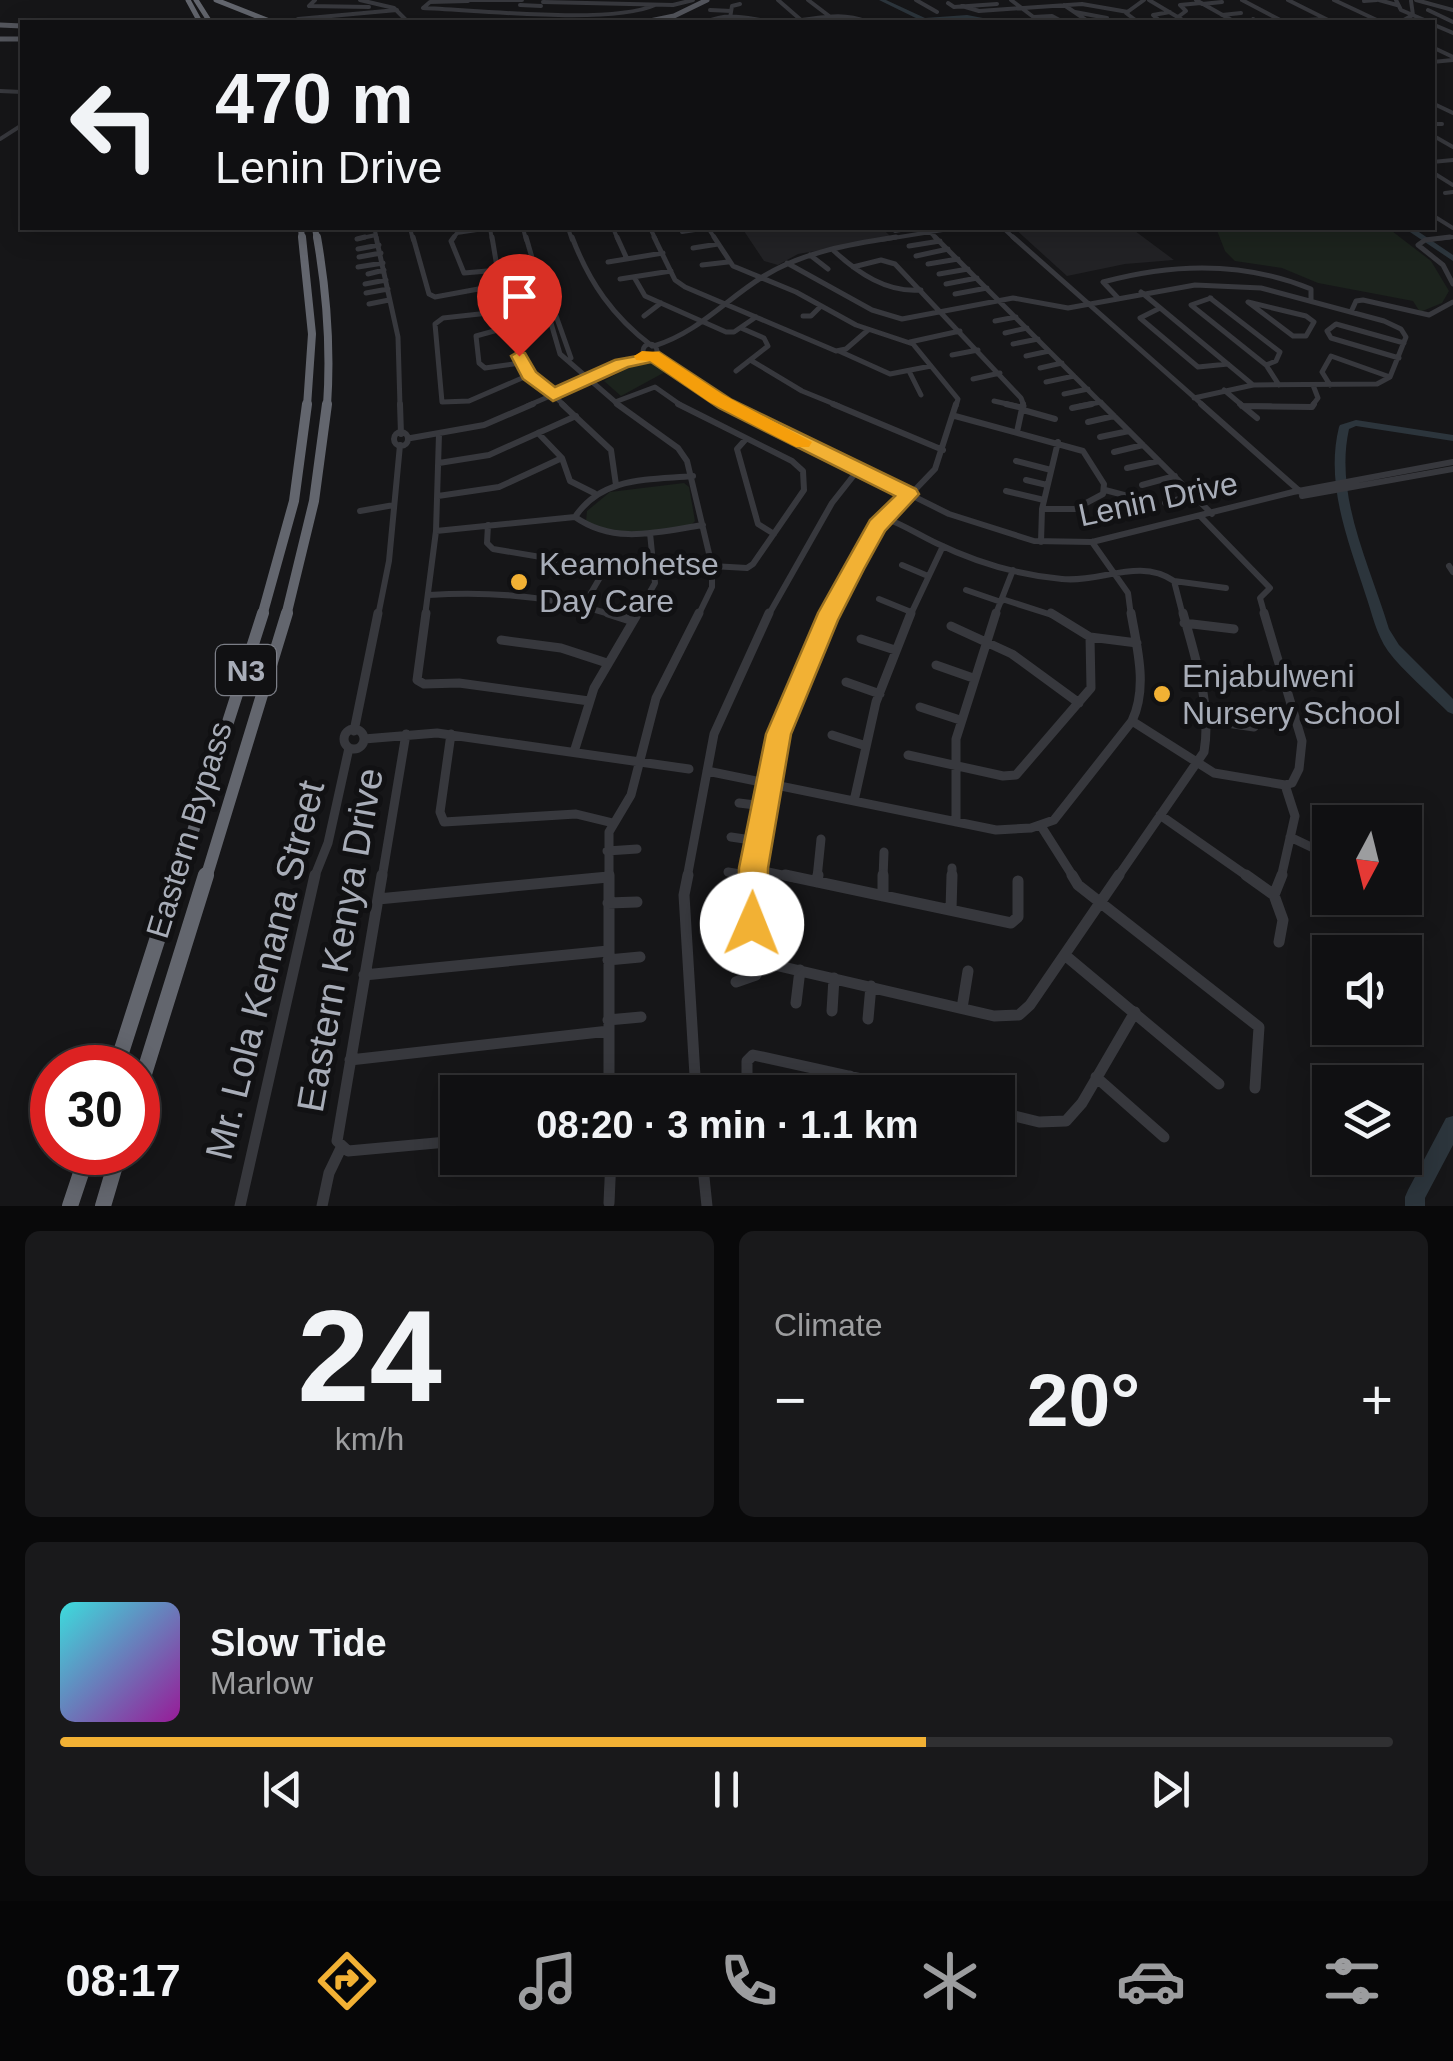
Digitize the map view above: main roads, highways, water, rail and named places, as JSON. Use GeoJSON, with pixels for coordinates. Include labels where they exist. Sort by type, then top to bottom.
{"type":"FeatureCollection","features":[{"type":"Feature","properties":{"kind":"highway"},"geometry":{"type":"LineString","coordinates":[[216,0],[248,9],[268,20]]}},
{"type":"Feature","properties":{"kind":"highway","name":"Eastern Bypass"},"geometry":{"type":"LineString","coordinates":[[123,1045],[258,630],[294,501],[312,371],[311,316],[299,230]]}},
{"type":"Feature","properties":{"kind":"highway","name":"Eastern Bypass"},"geometry":{"type":"LineString","coordinates":[[153,1045],[285,624],[314,502],[329,370],[325,279],[316,230]]}},
{"type":"Feature","properties":{"kind":"highway"},"geometry":{"type":"LineString","coordinates":[[70,1206],[80,1175]]}},
{"type":"Feature","properties":{"kind":"highway"},"geometry":{"type":"LineString","coordinates":[[102,1206],[112,1175]]}},
{"type":"Feature","properties":{"kind":"main road"},"geometry":{"type":"LineString","coordinates":[[649,20],[674,16],[709,0]]}},
{"type":"Feature","properties":{"kind":"main road"},"geometry":{"type":"LineString","coordinates":[[661,20],[709,0]]}},
{"type":"Feature","properties":{"kind":"main road"},"geometry":{"type":"LineString","coordinates":[[410,19],[516,20]]}},
{"type":"Feature","properties":{"kind":"main road"},"geometry":{"type":"LineString","coordinates":[[410,19],[527,20]]}},
{"type":"Feature","properties":{"kind":"waterway"},"geometry":{"type":"LineString","coordinates":[[882,0],[924,20]]}},
{"type":"Feature","properties":{"kind":"waterway"},"geometry":{"type":"LineString","coordinates":[[924,20],[987,20]]}},
{"type":"Feature","properties":{"kind":"waterway"},"geometry":{"type":"LineString","coordinates":[[1411,230],[1453,259]]}},
{"type":"Feature","properties":{"kind":"waterway"},"geometry":{"type":"LineString","coordinates":[[1453,438],[1356,423],[1344,427],[1339,448],[1343,500],[1383,630],[1394,649],[1453,708]]}},
{"type":"Feature","properties":{"kind":"waterway"},"geometry":{"type":"LineString","coordinates":[[1415,1206],[1415,1197],[1453,1125]]}},
{"type":"Feature","properties":{"kind":"place","name":"Keamohetse Day Care"},"geometry":{"type":"Point","coordinates":[519,582]}},
{"type":"Feature","properties":{"kind":"place","name":"Enjabulweni Nursery School"},"geometry":{"type":"Point","coordinates":[1162,694]}}]}
